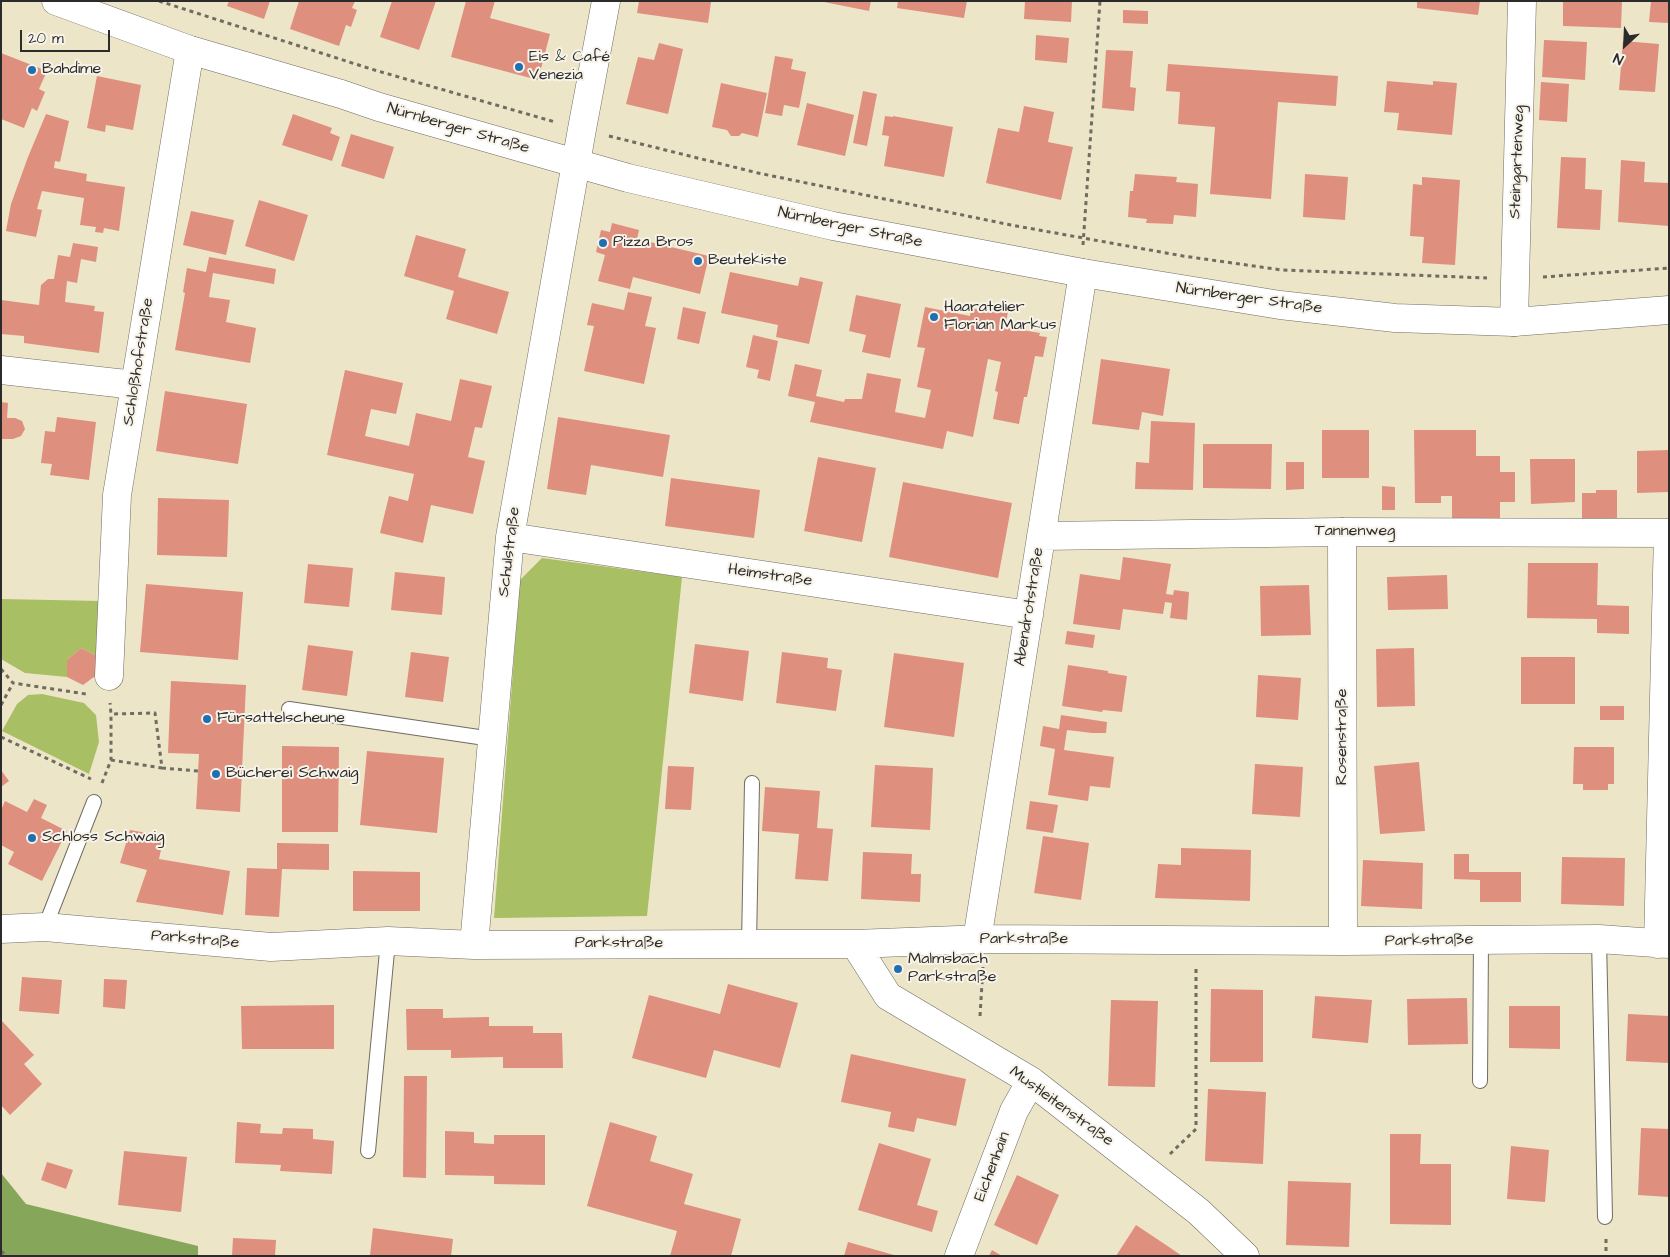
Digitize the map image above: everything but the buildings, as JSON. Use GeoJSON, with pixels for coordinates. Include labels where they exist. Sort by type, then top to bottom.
{"type":"FeatureCollection","features":[{"type":"Feature","properties":{"kind":"street","name":"Nürnberger Straße"},"geometry":{"type":"LineString","coordinates":[[56,1],[190,50],[379,107],[623,177],[832,226],[1083,274],[1280,304],[1395,318],[1514,322],[1669,310]]}},
{"type":"Feature","properties":{"kind":"street","name":"Schulstraße"},"geometry":{"type":"LineString","coordinates":[[474,945],[510,537],[606,1]]}},
{"type":"Feature","properties":{"kind":"street","name":"Steingartenweg"},"geometry":{"type":"LineString","coordinates":[[1514,322],[1522,1]]}},
{"type":"Feature","properties":{"kind":"street","name":"Schloßhofstraße"},"geometry":{"type":"LineString","coordinates":[[108,686],[117,495],[190,50]]}},
{"type":"Feature","properties":{"kind":"street","name":"Abendrotstraße"},"geometry":{"type":"LineString","coordinates":[[980,940],[1083,274]]}},
{"type":"Feature","properties":{"kind":"street"},"geometry":{"type":"LineString","coordinates":[[1,370],[135,385]]}},
{"type":"Feature","properties":{"kind":"street","name":"Tannenweg"},"geometry":{"type":"LineString","coordinates":[[1041,536],[1342,532],[1668,533]]}},
{"type":"Feature","properties":{"kind":"street","name":"Rosenstraße"},"geometry":{"type":"LineString","coordinates":[[1342,532],[1343,941]]}},
{"type":"Feature","properties":{"kind":"street"},"geometry":{"type":"LineString","coordinates":[[1663,944],[1668,533]]}},
{"type":"Feature","properties":{"kind":"street","name":"Heimstraße"},"geometry":{"type":"LineString","coordinates":[[510,537],[1029,615]]}},
{"type":"Feature","properties":{"kind":"street","name":"Parkstraße"},"geometry":{"type":"LineString","coordinates":[[1,929],[45,927],[271,947],[388,941],[474,945],[855,944],[980,940],[1343,941],[1599,939],[1663,944]]}},
{"type":"Feature","properties":{"kind":"street","name":"Mustleitenstraße"},"geometry":{"type":"LineString","coordinates":[[855,944],[888,996],[1032,1081],[1199,1212],[1245,1256]]}},
{"type":"Feature","properties":{"kind":"street","name":"Eichenhain"},"geometry":{"type":"LineString","coordinates":[[959,1256],[1014,1111],[1032,1081]]}},
{"type":"Feature","properties":{"kind":"lane"},"geometry":{"type":"LineString","coordinates":[[289,709],[492,739]]}},
{"type":"Feature","properties":{"kind":"lane"},"geometry":{"type":"LineString","coordinates":[[749,944],[752,783]]}},
{"type":"Feature","properties":{"kind":"lane"},"geometry":{"type":"LineString","coordinates":[[45,927],[94,802]]}},
{"type":"Feature","properties":{"kind":"lane"},"geometry":{"type":"LineString","coordinates":[[1599,939],[1605,1217]]}},
{"type":"Feature","properties":{"kind":"lane"},"geometry":{"type":"LineString","coordinates":[[1480,1081],[1481,940]]}},
{"type":"Feature","properties":{"kind":"lane"},"geometry":{"type":"LineString","coordinates":[[368,1151],[388,941]]}},
{"type":"Feature","properties":{"kind":"path"},"geometry":{"type":"LineString","coordinates":[[159,1],[371,69],[582,129],[758,173],[1011,225],[1183,256],[1282,270],[1515,279],[1669,268]]}},
{"type":"Feature","properties":{"kind":"path"},"geometry":{"type":"LineString","coordinates":[[1083,274],[1083,238],[1100,1]]}},
{"type":"Feature","properties":{"kind":"path"},"geometry":{"type":"LineString","coordinates":[[1,669],[13,683],[108,686],[112,714],[111,760],[102,784],[1,737]]}},
{"type":"Feature","properties":{"kind":"path"},"geometry":{"type":"LineString","coordinates":[[1,705],[13,683]]}},
{"type":"Feature","properties":{"kind":"path"},"geometry":{"type":"LineString","coordinates":[[112,714],[155,713],[162,768]]}},
{"type":"Feature","properties":{"kind":"path"},"geometry":{"type":"LineString","coordinates":[[111,760],[162,768],[198,771]]}},
{"type":"Feature","properties":{"kind":"path"},"geometry":{"type":"LineString","coordinates":[[979,1020],[980,940]]}},
{"type":"Feature","properties":{"kind":"path"},"geometry":{"type":"LineString","coordinates":[[1170,1154],[1196,1129],[1196,941]]}},
{"type":"Feature","properties":{"kind":"path"},"geometry":{"type":"LineString","coordinates":[[1,1251],[7,1256]]}},
{"type":"Feature","properties":{"kind":"green space"},"geometry":{"type":"Polygon","coordinates":[[[542,558],[682,577],[647,916],[494,918],[520,580],[542,558]]]}},
{"type":"Feature","properties":{"kind":"green space"},"geometry":{"type":"Polygon","coordinates":[[[1,599],[101,601],[97,656],[81,648],[67,660],[67,677],[25,673],[1,659],[1,599]]]}},
{"type":"Feature","properties":{"kind":"green space"},"geometry":{"type":"Polygon","coordinates":[[[42,694],[84,703],[96,715],[99,742],[89,774],[2,731],[17,704],[28,695],[42,694]]]}},
{"type":"Feature","properties":{"kind":"green space"},"geometry":{"type":"Polygon","coordinates":[[[1,1173],[26,1204],[198,1246],[198,1256],[1,1256],[1,1173]]]}},
{"type":"Feature","properties":{"kind":"place","name":"Eis & Café Venezia"},"geometry":{"type":"Point","coordinates":[519,67]}},
{"type":"Feature","properties":{"kind":"place","name":"Bahdime"},"geometry":{"type":"Point","coordinates":[32,70]}},
{"type":"Feature","properties":{"kind":"place","name":"Pizza Bros"},"geometry":{"type":"Point","coordinates":[603,243]}},
{"type":"Feature","properties":{"kind":"place","name":"Beutekiste"},"geometry":{"type":"Point","coordinates":[698,261]}},
{"type":"Feature","properties":{"kind":"place","name":"Haaratelier Florian Markus"},"geometry":{"type":"Point","coordinates":[934,317]}},
{"type":"Feature","properties":{"kind":"place","name":"Fürsattelscheune"},"geometry":{"type":"Point","coordinates":[207,719]}},
{"type":"Feature","properties":{"kind":"place","name":"Bücherei Schwaig"},"geometry":{"type":"Point","coordinates":[216,774]}},
{"type":"Feature","properties":{"kind":"place","name":"Schloss Schwaig"},"geometry":{"type":"Point","coordinates":[32,838]}},
{"type":"Feature","properties":{"kind":"place","name":"Malmsbach Parkstraße"},"geometry":{"type":"Point","coordinates":[898,969]}}]}
